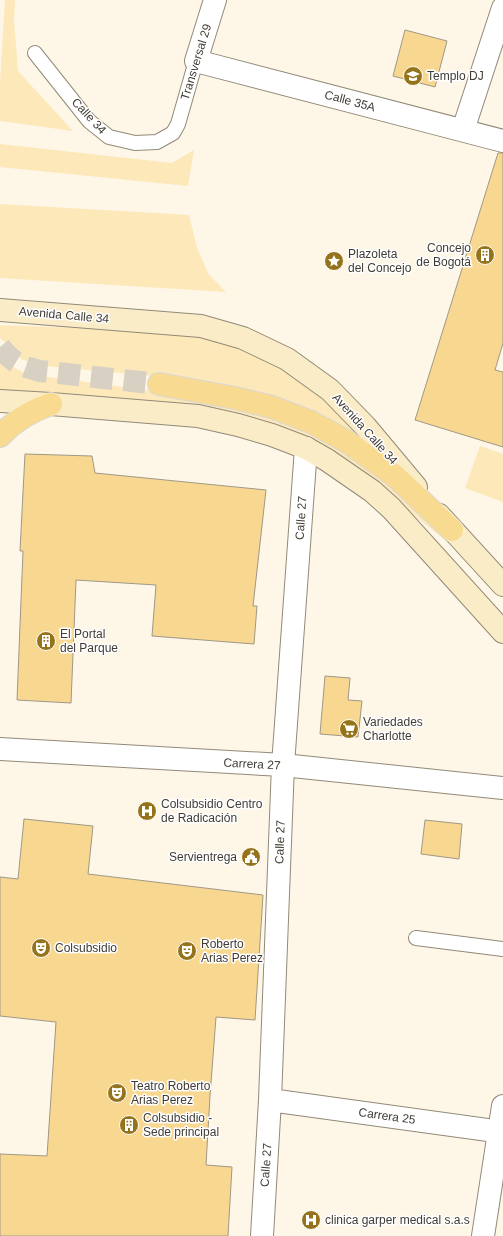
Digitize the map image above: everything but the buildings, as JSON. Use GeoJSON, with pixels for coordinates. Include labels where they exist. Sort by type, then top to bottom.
{"type":"FeatureCollection","features":[{"type":"Feature","properties":{"kind":"main road","name":"Avenida Calle 34"},"geometry":{"type":"LineString","coordinates":[[0,310],[201,326],[243,338],[286,359],[330,390],[366,426],[452,530],[503,585]]}},
{"type":"Feature","properties":{"kind":"main road"},"geometry":{"type":"LineString","coordinates":[[159,384],[234,398],[272,408],[311,422],[346,441],[395,476],[452,530]]}},
{"type":"Feature","properties":{"kind":"main road"},"geometry":{"type":"LineString","coordinates":[[0,401],[198,416],[238,425],[272,435],[306,448],[327,460],[372,491],[391,508],[503,632]]}},
{"type":"Feature","properties":{"kind":"main road"},"geometry":{"type":"LineString","coordinates":[[0,436],[21,418],[35,409],[50,404]]}},
{"type":"Feature","properties":{"kind":"street","name":"Transversal 29"},"geometry":{"type":"LineString","coordinates":[[196,60],[215,0]]}},
{"type":"Feature","properties":{"kind":"street"},"geometry":{"type":"LineString","coordinates":[[463,130],[503,8]]}},
{"type":"Feature","properties":{"kind":"street","name":"Calle 35A"},"geometry":{"type":"LineString","coordinates":[[196,60],[503,141]]}},
{"type":"Feature","properties":{"kind":"street","name":"Calle 27"},"geometry":{"type":"LineString","coordinates":[[262,1236],[270,1100],[283,766],[306,448]]}},
{"type":"Feature","properties":{"kind":"street","name":"Carrera 27"},"geometry":{"type":"LineString","coordinates":[[0,749],[283,766],[501,785]]}},
{"type":"Feature","properties":{"kind":"street","name":"Carrera 25"},"geometry":{"type":"LineString","coordinates":[[270,1100],[501,1132]]}},
{"type":"Feature","properties":{"kind":"street"},"geometry":{"type":"LineString","coordinates":[[483,1236],[501,1132],[503,1106]]}},
{"type":"Feature","properties":{"kind":"lane","name":"Calle 34"},"geometry":{"type":"LineString","coordinates":[[35,53],[90,121],[109,137],[135,143],[157,142],[173,133],[178,124]]}},
{"type":"Feature","properties":{"kind":"lane","name":"Transversal 29"},"geometry":{"type":"LineString","coordinates":[[178,124],[196,60]]}},
{"type":"Feature","properties":{"kind":"lane"},"geometry":{"type":"LineString","coordinates":[[416,938],[503,949]]}},
{"type":"Feature","properties":{"kind":"shaded area"},"geometry":{"type":"Polygon","coordinates":[[[5,0],[15,0],[14,21],[18,71],[73,131],[0,121],[0,82],[5,0]]]}},
{"type":"Feature","properties":{"kind":"shaded area"},"geometry":{"type":"Polygon","coordinates":[[[0,144],[172,163],[194,150],[188,186],[0,167],[0,144]]]}},
{"type":"Feature","properties":{"kind":"shaded area"},"geometry":{"type":"Polygon","coordinates":[[[0,204],[189,215],[197,248],[209,275],[226,292],[0,278],[0,204]]]}},
{"type":"Feature","properties":{"kind":"shaded area"},"geometry":{"type":"Polygon","coordinates":[[[0,325],[188,332],[242,346],[283,369],[334,406],[369,446],[166,377],[44,366],[23,360],[0,338],[0,325]]]}},
{"type":"Feature","properties":{"kind":"shaded area"},"geometry":{"type":"Polygon","coordinates":[[[0,356],[22,372],[41,376],[199,397],[314,429],[393,480],[473,562],[336,454],[309,438],[252,418],[196,405],[0,391],[0,356]]]}},
{"type":"Feature","properties":{"kind":"shaded area"},"geometry":{"type":"Polygon","coordinates":[[[480,446],[503,454],[503,502],[465,488],[480,446]]]}},
{"type":"Feature","properties":{"kind":"tunnel"},"geometry":{"type":"LineString","coordinates":[[0,347],[13,360],[40,371],[159,384]]}},
{"type":"Feature","properties":{"kind":"place","name":"Templo DJ"},"geometry":{"type":"Point","coordinates":[413,76]}},
{"type":"Feature","properties":{"kind":"place","name":"Concejo de Bogotá"},"geometry":{"type":"Point","coordinates":[485,255]}},
{"type":"Feature","properties":{"kind":"place","name":"Plazoleta del Concejo"},"geometry":{"type":"Point","coordinates":[334,261]}},
{"type":"Feature","properties":{"kind":"place","name":"El Portal del Parque"},"geometry":{"type":"Point","coordinates":[46,641]}},
{"type":"Feature","properties":{"kind":"place","name":"Variedades Charlotte"},"geometry":{"type":"Point","coordinates":[349,729]}},
{"type":"Feature","properties":{"kind":"place","name":"Colsubsidio Centro de Radicación"},"geometry":{"type":"Point","coordinates":[147,811]}},
{"type":"Feature","properties":{"kind":"place","name":"Servientrega"},"geometry":{"type":"Point","coordinates":[251,857]}},
{"type":"Feature","properties":{"kind":"place","name":"Colsubsidio"},"geometry":{"type":"Point","coordinates":[41,948]}},
{"type":"Feature","properties":{"kind":"place","name":"Roberto Arias Perez"},"geometry":{"type":"Point","coordinates":[187,951]}},
{"type":"Feature","properties":{"kind":"place","name":"Teatro Roberto Arias Perez"},"geometry":{"type":"Point","coordinates":[117,1093]}},
{"type":"Feature","properties":{"kind":"place","name":"Colsubsidio - Sede principal"},"geometry":{"type":"Point","coordinates":[129,1125]}},
{"type":"Feature","properties":{"kind":"place","name":"clinica garper medical s.a.s"},"geometry":{"type":"Point","coordinates":[311,1220]}}]}
